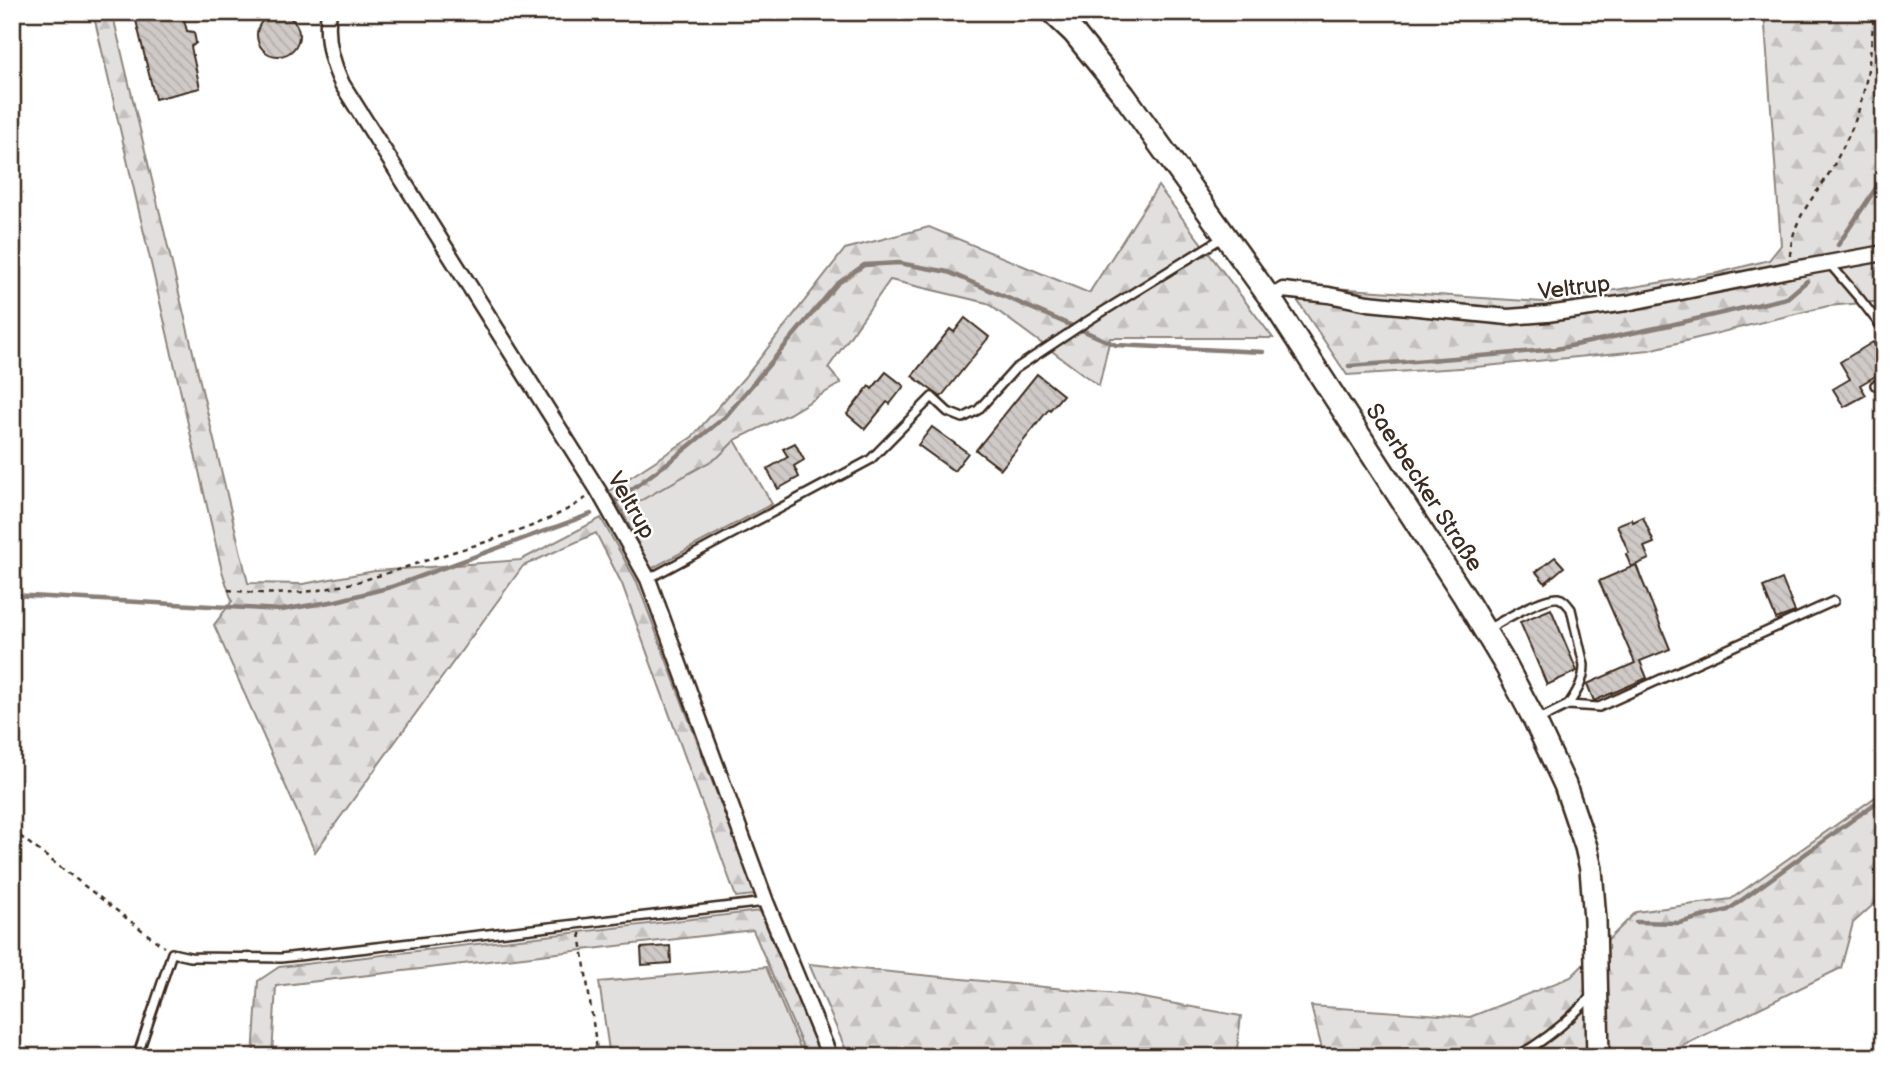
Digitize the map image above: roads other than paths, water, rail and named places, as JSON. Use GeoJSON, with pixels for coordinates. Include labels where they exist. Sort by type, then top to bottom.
{"type":"FeatureCollection","features":[{"type":"Feature","properties":{"kind":"main road","name":"Saerbecker Straße"},"geometry":{"type":"LineString","coordinates":[[1052,12],[1074,33],[1124,95],[1270,298],[1486,631],[1535,721],[1565,785],[1591,869],[1598,1057]]}},
{"type":"Feature","properties":{"kind":"street","name":"Veltrup"},"geometry":{"type":"LineString","coordinates":[[329,12],[329,47],[333,66],[342,84],[598,490],[648,579],[765,902],[830,1057]]}},
{"type":"Feature","properties":{"kind":"street","name":"Veltrup"},"geometry":{"type":"LineString","coordinates":[[1270,298],[1283,289],[1368,303],[1508,317],[1627,303],[1884,253]]}},
{"type":"Feature","properties":{"kind":"lane"},"geometry":{"type":"LineString","coordinates":[[648,579],[870,460],[932,397],[948,412],[963,418],[978,410],[1015,369],[1226,235]]}},
{"type":"Feature","properties":{"kind":"lane"},"geometry":{"type":"LineString","coordinates":[[1828,263],[1884,330]]}},
{"type":"Feature","properties":{"kind":"lane"},"geometry":{"type":"LineString","coordinates":[[1875,385],[1884,381]]}},
{"type":"Feature","properties":{"kind":"lane"},"geometry":{"type":"LineString","coordinates":[[1486,631],[1521,611],[1548,600],[1558,598],[1566,601],[1584,665],[1584,675],[1569,705]]}},
{"type":"Feature","properties":{"kind":"lane"},"geometry":{"type":"LineString","coordinates":[[1535,721],[1569,705],[1599,707],[1834,601]]}},
{"type":"Feature","properties":{"kind":"lane"},"geometry":{"type":"LineString","coordinates":[[137,1057],[172,953],[190,957],[281,958],[765,902]]}},
{"type":"Feature","properties":{"kind":"lane"},"geometry":{"type":"LineString","coordinates":[[1515,1057],[1571,1018],[1595,991]]}},
{"type":"Feature","properties":{"kind":"waterway"},"geometry":{"type":"LineString","coordinates":[[1838,245],[1884,176]]}},
{"type":"Feature","properties":{"kind":"waterway"},"geometry":{"type":"LineString","coordinates":[[617,500],[725,417],[837,284],[864,265],[899,263],[948,272],[1116,345],[1263,352]]}},
{"type":"Feature","properties":{"kind":"waterway"},"geometry":{"type":"LineString","coordinates":[[1349,366],[1556,349],[1787,298],[1807,281]]}},
{"type":"Feature","properties":{"kind":"waterway"},"geometry":{"type":"LineString","coordinates":[[12,595],[281,610],[336,601],[391,587],[591,514]]}},
{"type":"Feature","properties":{"kind":"waterway"},"geometry":{"type":"LineString","coordinates":[[1636,922],[1679,923],[1728,910],[1884,797]]}}]}
